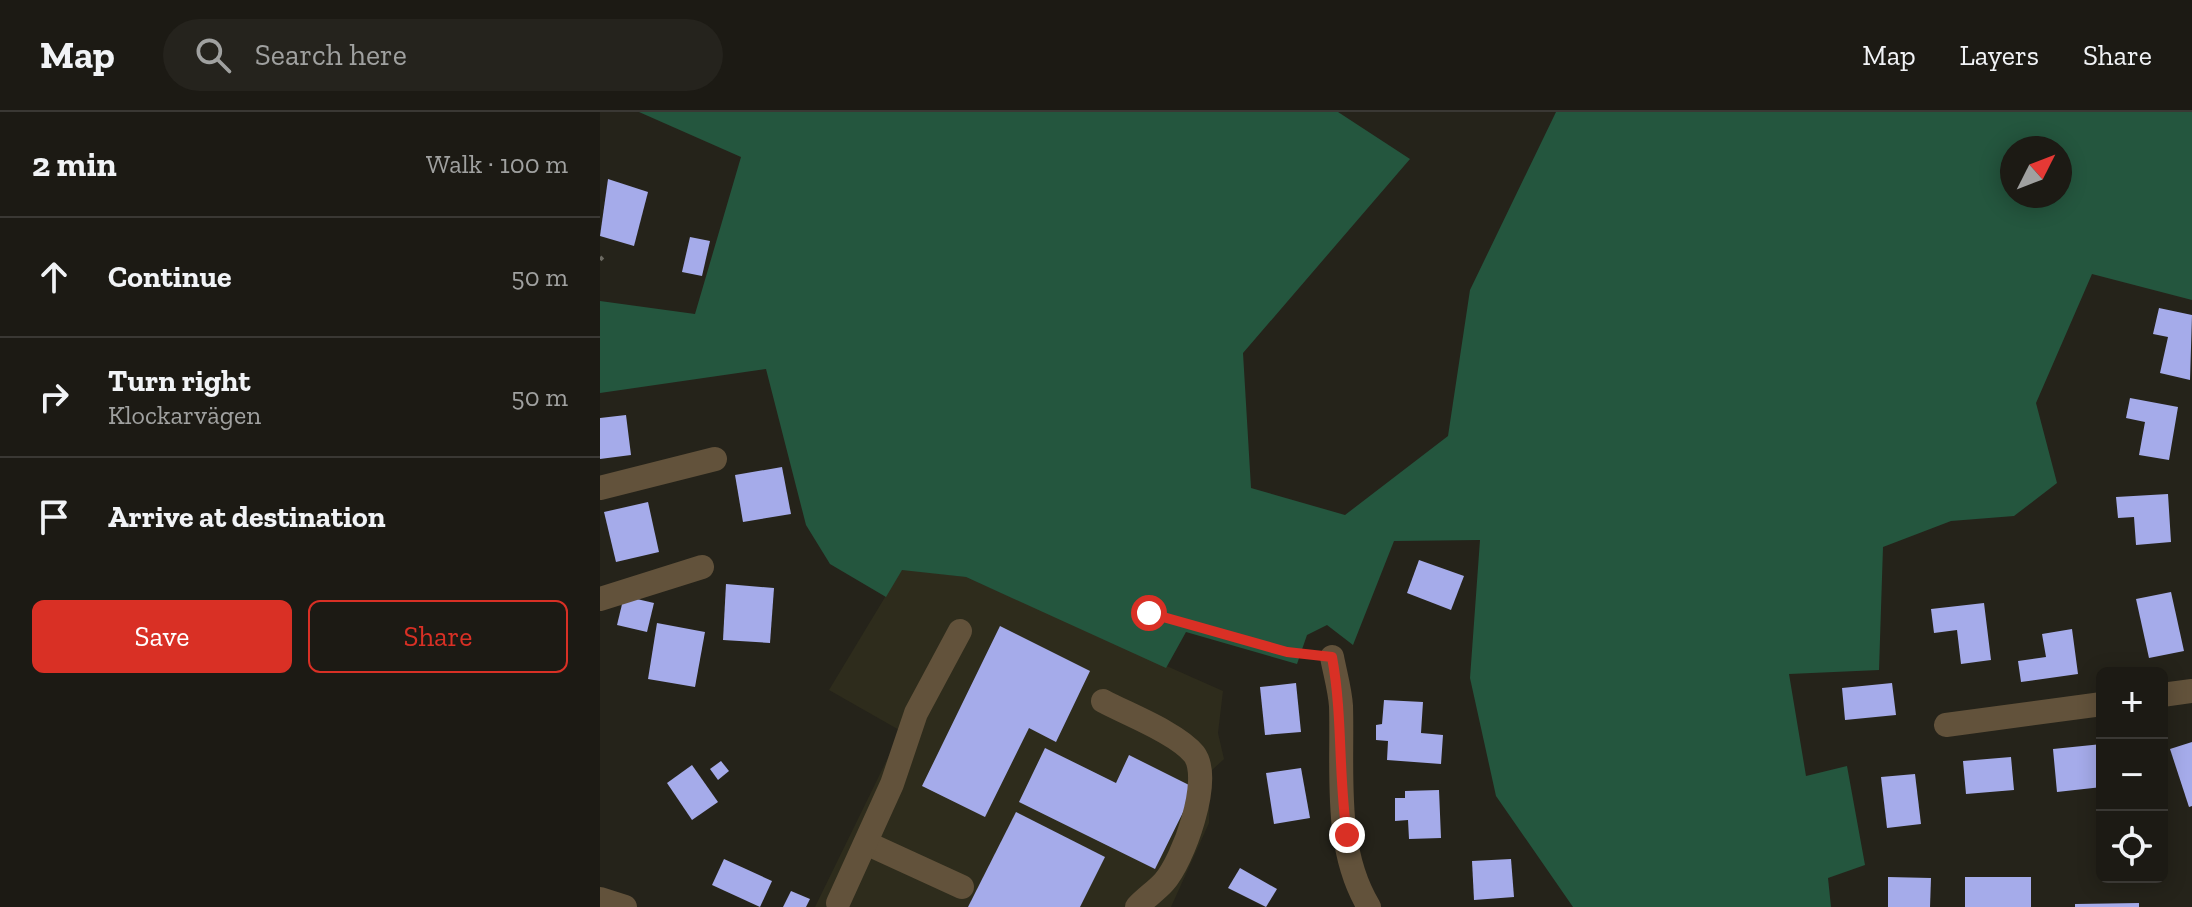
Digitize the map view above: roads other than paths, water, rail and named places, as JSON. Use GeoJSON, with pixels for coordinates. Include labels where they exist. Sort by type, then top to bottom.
{"type":"FeatureCollection","features":[{"type":"Feature","properties":{"kind":"street"},"geometry":{"type":"LineString","coordinates":[[600,488],[715,459]]}},
{"type":"Feature","properties":{"kind":"street"},"geometry":{"type":"LineString","coordinates":[[600,599],[702,567]]}},
{"type":"Feature","properties":{"kind":"street"},"geometry":{"type":"LineString","coordinates":[[841,906],[892,784],[916,713],[960,631]]}},
{"type":"Feature","properties":{"kind":"street"},"geometry":{"type":"LineString","coordinates":[[1332,657],[1341,703],[1340,785],[1346,830],[1351,859],[1369,907]]}},
{"type":"Feature","properties":{"kind":"street"},"geometry":{"type":"LineString","coordinates":[[2168,694],[2192,691]]}},
{"type":"Feature","properties":{"kind":"street"},"geometry":{"type":"LineString","coordinates":[[1103,701],[1180,743],[1194,755],[1201,769],[1201,802],[1166,880],[1137,907]]}},
{"type":"Feature","properties":{"kind":"street"},"geometry":{"type":"LineString","coordinates":[[1946,725],[2096,705]]}},
{"type":"Feature","properties":{"kind":"street"},"geometry":{"type":"LineString","coordinates":[[866,843],[962,887]]}},
{"type":"Feature","properties":{"kind":"street"},"geometry":{"type":"LineString","coordinates":[[600,899],[625,907]]}}]}
